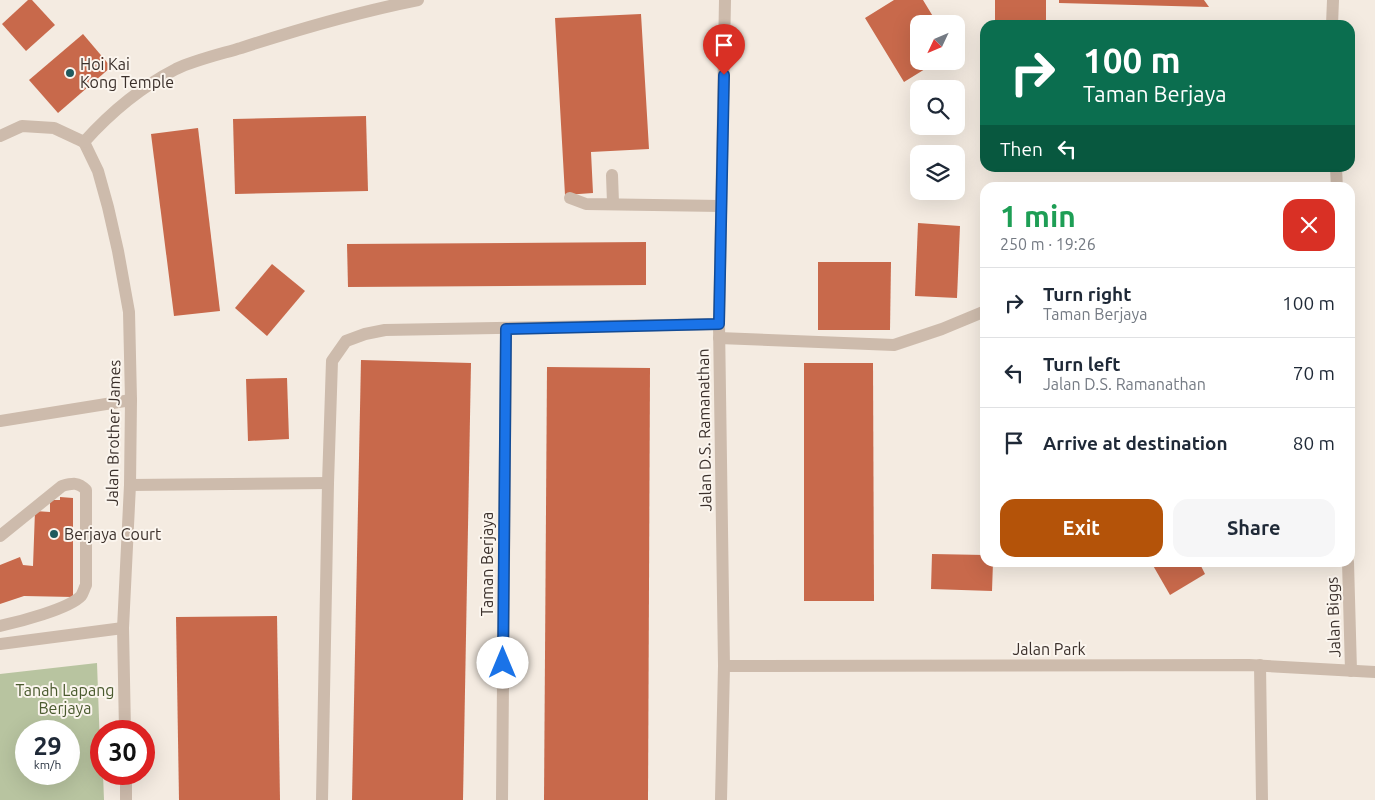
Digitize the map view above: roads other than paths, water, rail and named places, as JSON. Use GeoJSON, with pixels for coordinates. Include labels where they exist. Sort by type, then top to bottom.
{"type":"FeatureCollection","features":[{"type":"Feature","properties":{"kind":"street"},"geometry":{"type":"LineString","coordinates":[[0,136],[22,126],[54,128],[84,142],[100,124],[130,99],[178,68],[309,26],[418,0]]}},
{"type":"Feature","properties":{"kind":"street","name":"Jalan D.S. Ramanathan"},"geometry":{"type":"LineString","coordinates":[[721,800],[724,666],[719,324],[725,0]]}},
{"type":"Feature","properties":{"kind":"street"},"geometry":{"type":"LineString","coordinates":[[1332,20],[1333,0]]}},
{"type":"Feature","properties":{"kind":"street","name":"Jalan Brother James"},"geometry":{"type":"LineString","coordinates":[[84,142],[98,171],[118,251],[128,312],[131,400],[130,485],[123,628],[125,720]]}},
{"type":"Feature","properties":{"kind":"street"},"geometry":{"type":"LineString","coordinates":[[612,175],[613,203]]}},
{"type":"Feature","properties":{"kind":"street"},"geometry":{"type":"LineString","coordinates":[[570,198],[586,204],[721,206]]}},
{"type":"Feature","properties":{"kind":"street"},"geometry":{"type":"LineString","coordinates":[[719,338],[894,344],[942,329],[980,313]]}},
{"type":"Feature","properties":{"kind":"street"},"geometry":{"type":"LineString","coordinates":[[322,800],[332,361],[346,341],[365,334],[385,330],[719,324]]}},
{"type":"Feature","properties":{"kind":"street","name":"Taman Berjaya"},"geometry":{"type":"LineString","coordinates":[[502,800],[506,329]]}},
{"type":"Feature","properties":{"kind":"street"},"geometry":{"type":"LineString","coordinates":[[0,421],[131,400]]}},
{"type":"Feature","properties":{"kind":"street"},"geometry":{"type":"LineString","coordinates":[[0,536],[62,486],[73,483],[81,484],[86,490],[86,586],[82,595],[34,618],[0,626]]}},
{"type":"Feature","properties":{"kind":"street"},"geometry":{"type":"LineString","coordinates":[[130,485],[328,484]]}},
{"type":"Feature","properties":{"kind":"street","name":"Jalan Biggs"},"geometry":{"type":"LineString","coordinates":[[1348,567],[1351,672]]}},
{"type":"Feature","properties":{"kind":"street"},"geometry":{"type":"LineString","coordinates":[[0,644],[123,628]]}},
{"type":"Feature","properties":{"kind":"street"},"geometry":{"type":"LineString","coordinates":[[1260,665],[1262,800]]}},
{"type":"Feature","properties":{"kind":"street","name":"Jalan Park"},"geometry":{"type":"LineString","coordinates":[[724,666],[1260,665],[1375,672]]}},
{"type":"Feature","properties":{"kind":"street"},"geometry":{"type":"LineString","coordinates":[[126,785],[126,800]]}},
{"type":"Feature","properties":{"kind":"place","name":"Hoi Kai Kong Temple"},"geometry":{"type":"Point","coordinates":[70,73]}},
{"type":"Feature","properties":{"kind":"place","name":"Berjaya Court"},"geometry":{"type":"Point","coordinates":[54,534]}},
{"type":"Feature","properties":{"kind":"park label","name":"Tanah Lapang Berjaya"},"geometry":{"type":"Point","coordinates":[65,699]}}]}
